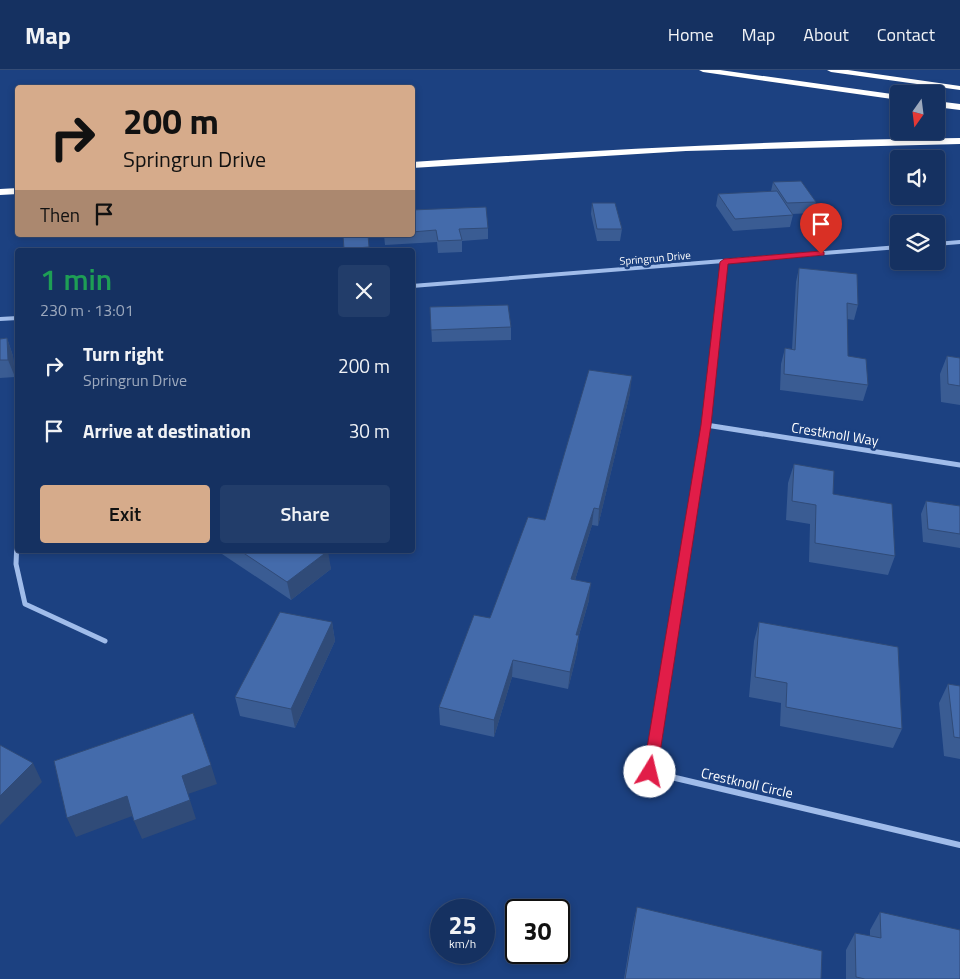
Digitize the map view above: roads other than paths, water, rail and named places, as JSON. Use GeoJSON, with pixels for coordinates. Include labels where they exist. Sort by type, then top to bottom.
{"type":"FeatureCollection","features":[{"type":"Feature","properties":{"kind":"highway"},"geometry":{"type":"LineString","coordinates":[[703,70],[890,97]]}},
{"type":"Feature","properties":{"kind":"highway"},"geometry":{"type":"LineString","coordinates":[[831,70],[960,88]]}},
{"type":"Feature","properties":{"kind":"highway"},"geometry":{"type":"LineString","coordinates":[[945,105],[960,107]]}},
{"type":"Feature","properties":{"kind":"highway"},"geometry":{"type":"LineString","coordinates":[[415,165],[538,156],[847,141],[960,140]]}},
{"type":"Feature","properties":{"kind":"highway"},"geometry":{"type":"LineString","coordinates":[[0,192],[15,191]]}},
{"type":"Feature","properties":{"kind":"street"},"geometry":{"type":"LineString","coordinates":[[945,243],[960,242]]}},
{"type":"Feature","properties":{"kind":"street","name":"Springrun Drive"},"geometry":{"type":"LineString","coordinates":[[415,286],[890,248]]}},
{"type":"Feature","properties":{"kind":"street","name":"Crestknoll Circle"},"geometry":{"type":"LineString","coordinates":[[724,262],[706,425],[650,772],[960,845]]}},
{"type":"Feature","properties":{"kind":"street"},"geometry":{"type":"LineString","coordinates":[[0,319],[15,318]]}},
{"type":"Feature","properties":{"kind":"street","name":"Crestknoll Way"},"geometry":{"type":"LineString","coordinates":[[706,425],[960,465]]}},
{"type":"Feature","properties":{"kind":"street"},"geometry":{"type":"LineString","coordinates":[[16,553],[16,564],[25,604],[105,641]]}}]}
